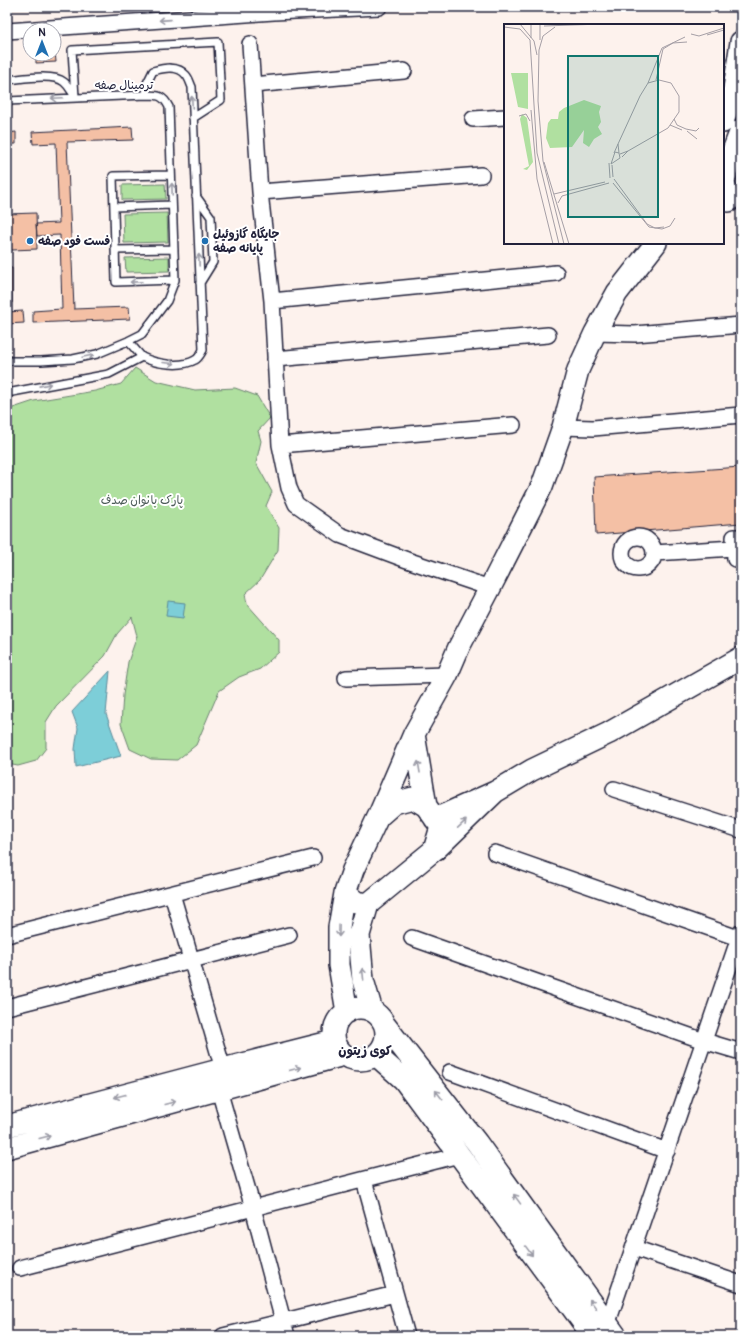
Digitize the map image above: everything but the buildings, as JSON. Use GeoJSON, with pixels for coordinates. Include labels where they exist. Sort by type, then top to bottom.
{"type":"FeatureCollection","features":[{"type":"Feature","properties":{"kind":"street"},"geometry":{"type":"LineString","coordinates":[[7,31],[274,10],[379,7]]}},
{"type":"Feature","properties":{"kind":"street"},"geometry":{"type":"LineString","coordinates":[[725,110],[734,89],[741,42]]}},
{"type":"Feature","properties":{"kind":"street"},"geometry":{"type":"LineString","coordinates":[[250,44],[260,192],[272,301],[280,445],[289,488],[296,504],[340,535],[406,560],[490,588]]}},
{"type":"Feature","properties":{"kind":"street"},"geometry":{"type":"LineString","coordinates":[[252,85],[404,71]]}},
{"type":"Feature","properties":{"kind":"street"},"geometry":{"type":"LineString","coordinates":[[473,119],[504,117]]}},
{"type":"Feature","properties":{"kind":"street"},"geometry":{"type":"LineString","coordinates":[[731,202],[724,183],[729,162],[741,130]]}},
{"type":"Feature","properties":{"kind":"street"},"geometry":{"type":"LineString","coordinates":[[260,192],[481,175]]}},
{"type":"Feature","properties":{"kind":"street"},"geometry":{"type":"LineString","coordinates":[[347,1012],[339,964],[339,927],[344,892],[414,734],[447,675],[459,647],[542,486],[563,427],[578,370],[595,333],[617,293],[655,244]]}},
{"type":"Feature","properties":{"kind":"street"},"geometry":{"type":"LineString","coordinates":[[272,301],[556,273]]}},
{"type":"Feature","properties":{"kind":"street"},"geometry":{"type":"LineString","coordinates":[[595,333],[635,334],[741,325]]}},
{"type":"Feature","properties":{"kind":"street"},"geometry":{"type":"LineString","coordinates":[[275,359],[548,335]]}},
{"type":"Feature","properties":{"kind":"street"},"geometry":{"type":"LineString","coordinates":[[563,427],[594,428],[741,415]]}},
{"type":"Feature","properties":{"kind":"street"},"geometry":{"type":"LineString","coordinates":[[280,445],[513,425]]}},
{"type":"Feature","properties":{"kind":"street"},"geometry":{"type":"LineString","coordinates":[[654,553],[739,548]]}},
{"type":"Feature","properties":{"kind":"street"},"geometry":{"type":"LineString","coordinates":[[602,1333],[477,1143],[378,1018],[364,1009],[355,1009],[340,1017],[334,1032],[339,1048],[352,1059],[360,1061],[369,1059],[376,1055],[382,1048],[385,1041],[386,1032],[378,1018],[363,980],[359,935],[368,904],[434,850],[495,792],[532,770],[609,733],[741,658]]}},
{"type":"Feature","properties":{"kind":"street"},"geometry":{"type":"LineString","coordinates":[[346,678],[447,675]]}},
{"type":"Feature","properties":{"kind":"street"},"geometry":{"type":"LineString","coordinates":[[414,734],[431,812]]}},
{"type":"Feature","properties":{"kind":"street"},"geometry":{"type":"LineString","coordinates":[[614,789],[741,830]]}},
{"type":"Feature","properties":{"kind":"street"},"geometry":{"type":"LineString","coordinates":[[431,812],[495,792]]}},
{"type":"Feature","properties":{"kind":"street"},"geometry":{"type":"LineString","coordinates":[[378,817],[394,803],[413,798],[431,812],[441,827],[434,850]]}},
{"type":"Feature","properties":{"kind":"street"},"geometry":{"type":"LineString","coordinates":[[495,853],[740,937],[634,1248],[602,1333]]}},
{"type":"Feature","properties":{"kind":"street"},"geometry":{"type":"LineString","coordinates":[[7,935],[314,858]]}},
{"type":"Feature","properties":{"kind":"street"},"geometry":{"type":"LineString","coordinates":[[344,892],[356,902],[368,904]]}},
{"type":"Feature","properties":{"kind":"street"},"geometry":{"type":"LineString","coordinates":[[172,894],[190,961],[223,1069]]}},
{"type":"Feature","properties":{"kind":"street"},"geometry":{"type":"LineString","coordinates":[[7,1007],[190,961],[289,934]]}},
{"type":"Feature","properties":{"kind":"street"},"geometry":{"type":"LineString","coordinates":[[412,938],[704,1041],[741,1052]]}},
{"type":"Feature","properties":{"kind":"street"},"geometry":{"type":"LineString","coordinates":[[7,1126],[223,1069],[339,1048]]}},
{"type":"Feature","properties":{"kind":"street"},"geometry":{"type":"LineString","coordinates":[[7,1148],[219,1090],[339,1048]]}},
{"type":"Feature","properties":{"kind":"street"},"geometry":{"type":"LineString","coordinates":[[376,1055],[404,1080],[459,1155],[602,1333]]}},
{"type":"Feature","properties":{"kind":"street"},"geometry":{"type":"LineString","coordinates":[[450,1072],[667,1151]]}},
{"type":"Feature","properties":{"kind":"street"},"geometry":{"type":"LineString","coordinates":[[219,1090],[288,1336]]}},
{"type":"Feature","properties":{"kind":"street"},"geometry":{"type":"LineString","coordinates":[[20,1268],[459,1155]]}},
{"type":"Feature","properties":{"kind":"street"},"geometry":{"type":"LineString","coordinates":[[364,1180],[407,1336]]}},
{"type":"Feature","properties":{"kind":"street"},"geometry":{"type":"LineString","coordinates":[[634,1248],[741,1284]]}},
{"type":"Feature","properties":{"kind":"street"},"geometry":{"type":"LineString","coordinates":[[223,1336],[395,1294]]}},
{"type":"Feature","properties":{"kind":"lane"},"geometry":{"type":"LineString","coordinates":[[75,97],[72,50],[218,42],[221,100],[193,118]]}},
{"type":"Feature","properties":{"kind":"lane"},"geometry":{"type":"LineString","coordinates":[[128,341],[142,357],[149,360],[177,364],[186,363],[196,359],[203,350],[192,87],[187,75],[178,69],[166,67],[153,71],[147,83],[146,95]]}},
{"type":"Feature","properties":{"kind":"lane"},"geometry":{"type":"LineString","coordinates":[[7,80],[57,78],[64,82],[75,97]]}},
{"type":"Feature","properties":{"kind":"lane","name":"ترمینال صفه"},"geometry":{"type":"LineString","coordinates":[[7,101],[146,95],[157,95],[165,99],[169,107],[175,280],[167,301],[142,334],[128,341],[97,354],[73,359],[7,361]]}},
{"type":"Feature","properties":{"kind":"lane"},"geometry":{"type":"LineString","coordinates":[[171,175],[113,176],[116,282],[175,280]]}},
{"type":"Feature","properties":{"kind":"lane"},"geometry":{"type":"LineString","coordinates":[[196,196],[211,217],[213,262],[200,283]]}},
{"type":"Feature","properties":{"kind":"lane"},"geometry":{"type":"LineString","coordinates":[[114,207],[172,205]]}},
{"type":"Feature","properties":{"kind":"lane"},"geometry":{"type":"LineString","coordinates":[[115,250],[174,249]]}},
{"type":"Feature","properties":{"kind":"lane"},"geometry":{"type":"LineString","coordinates":[[7,393],[109,374],[142,357]]}},
{"type":"Feature","properties":{"kind":"green space"},"geometry":{"type":"Polygon","coordinates":[[[165,184],[166,199],[122,200],[122,185],[165,184]]]}},
{"type":"Feature","properties":{"kind":"green space"},"geometry":{"type":"Polygon","coordinates":[[[167,213],[168,242],[124,243],[123,214],[167,213]]]}},
{"type":"Feature","properties":{"kind":"green space"},"geometry":{"type":"Polygon","coordinates":[[[169,257],[169,271],[126,272],[125,258],[169,257]]]}},
{"type":"Feature","properties":{"kind":"green space","name":"پارک بانوان صدف"},"geometry":{"type":"Polygon","coordinates":[[[135,368],[156,381],[195,390],[235,388],[257,396],[270,418],[258,431],[261,441],[256,463],[272,492],[266,506],[279,528],[278,550],[260,580],[245,594],[247,604],[279,640],[279,652],[260,669],[239,677],[219,691],[196,745],[177,760],[151,759],[130,749],[121,724],[123,695],[128,662],[137,636],[132,617],[117,634],[105,656],[56,706],[46,722],[46,748],[36,761],[18,766],[7,764],[7,410],[34,401],[95,391],[121,384],[135,368]]]}},
{"type":"Feature","properties":{"kind":"water"},"geometry":{"type":"Polygon","coordinates":[[[168,601],[185,603],[183,618],[166,616],[168,601]]]}},
{"type":"Feature","properties":{"kind":"water"},"geometry":{"type":"Polygon","coordinates":[[[110,671],[106,714],[121,756],[76,767],[75,749],[78,728],[72,712],[110,671]]]}},
{"type":"Feature","properties":{"kind":"place","name":"فست فود صفه"},"geometry":{"type":"Point","coordinates":[30,241]}},
{"type":"Feature","properties":{"kind":"place","name":"جایگاه گازوئیل پایانه صفه"},"geometry":{"type":"Point","coordinates":[205,241]}},
{"type":"Feature","properties":{"kind":"district","name":"کوی زیتون"},"geometry":{"type":"Point","coordinates":[365,1051]}}]}
